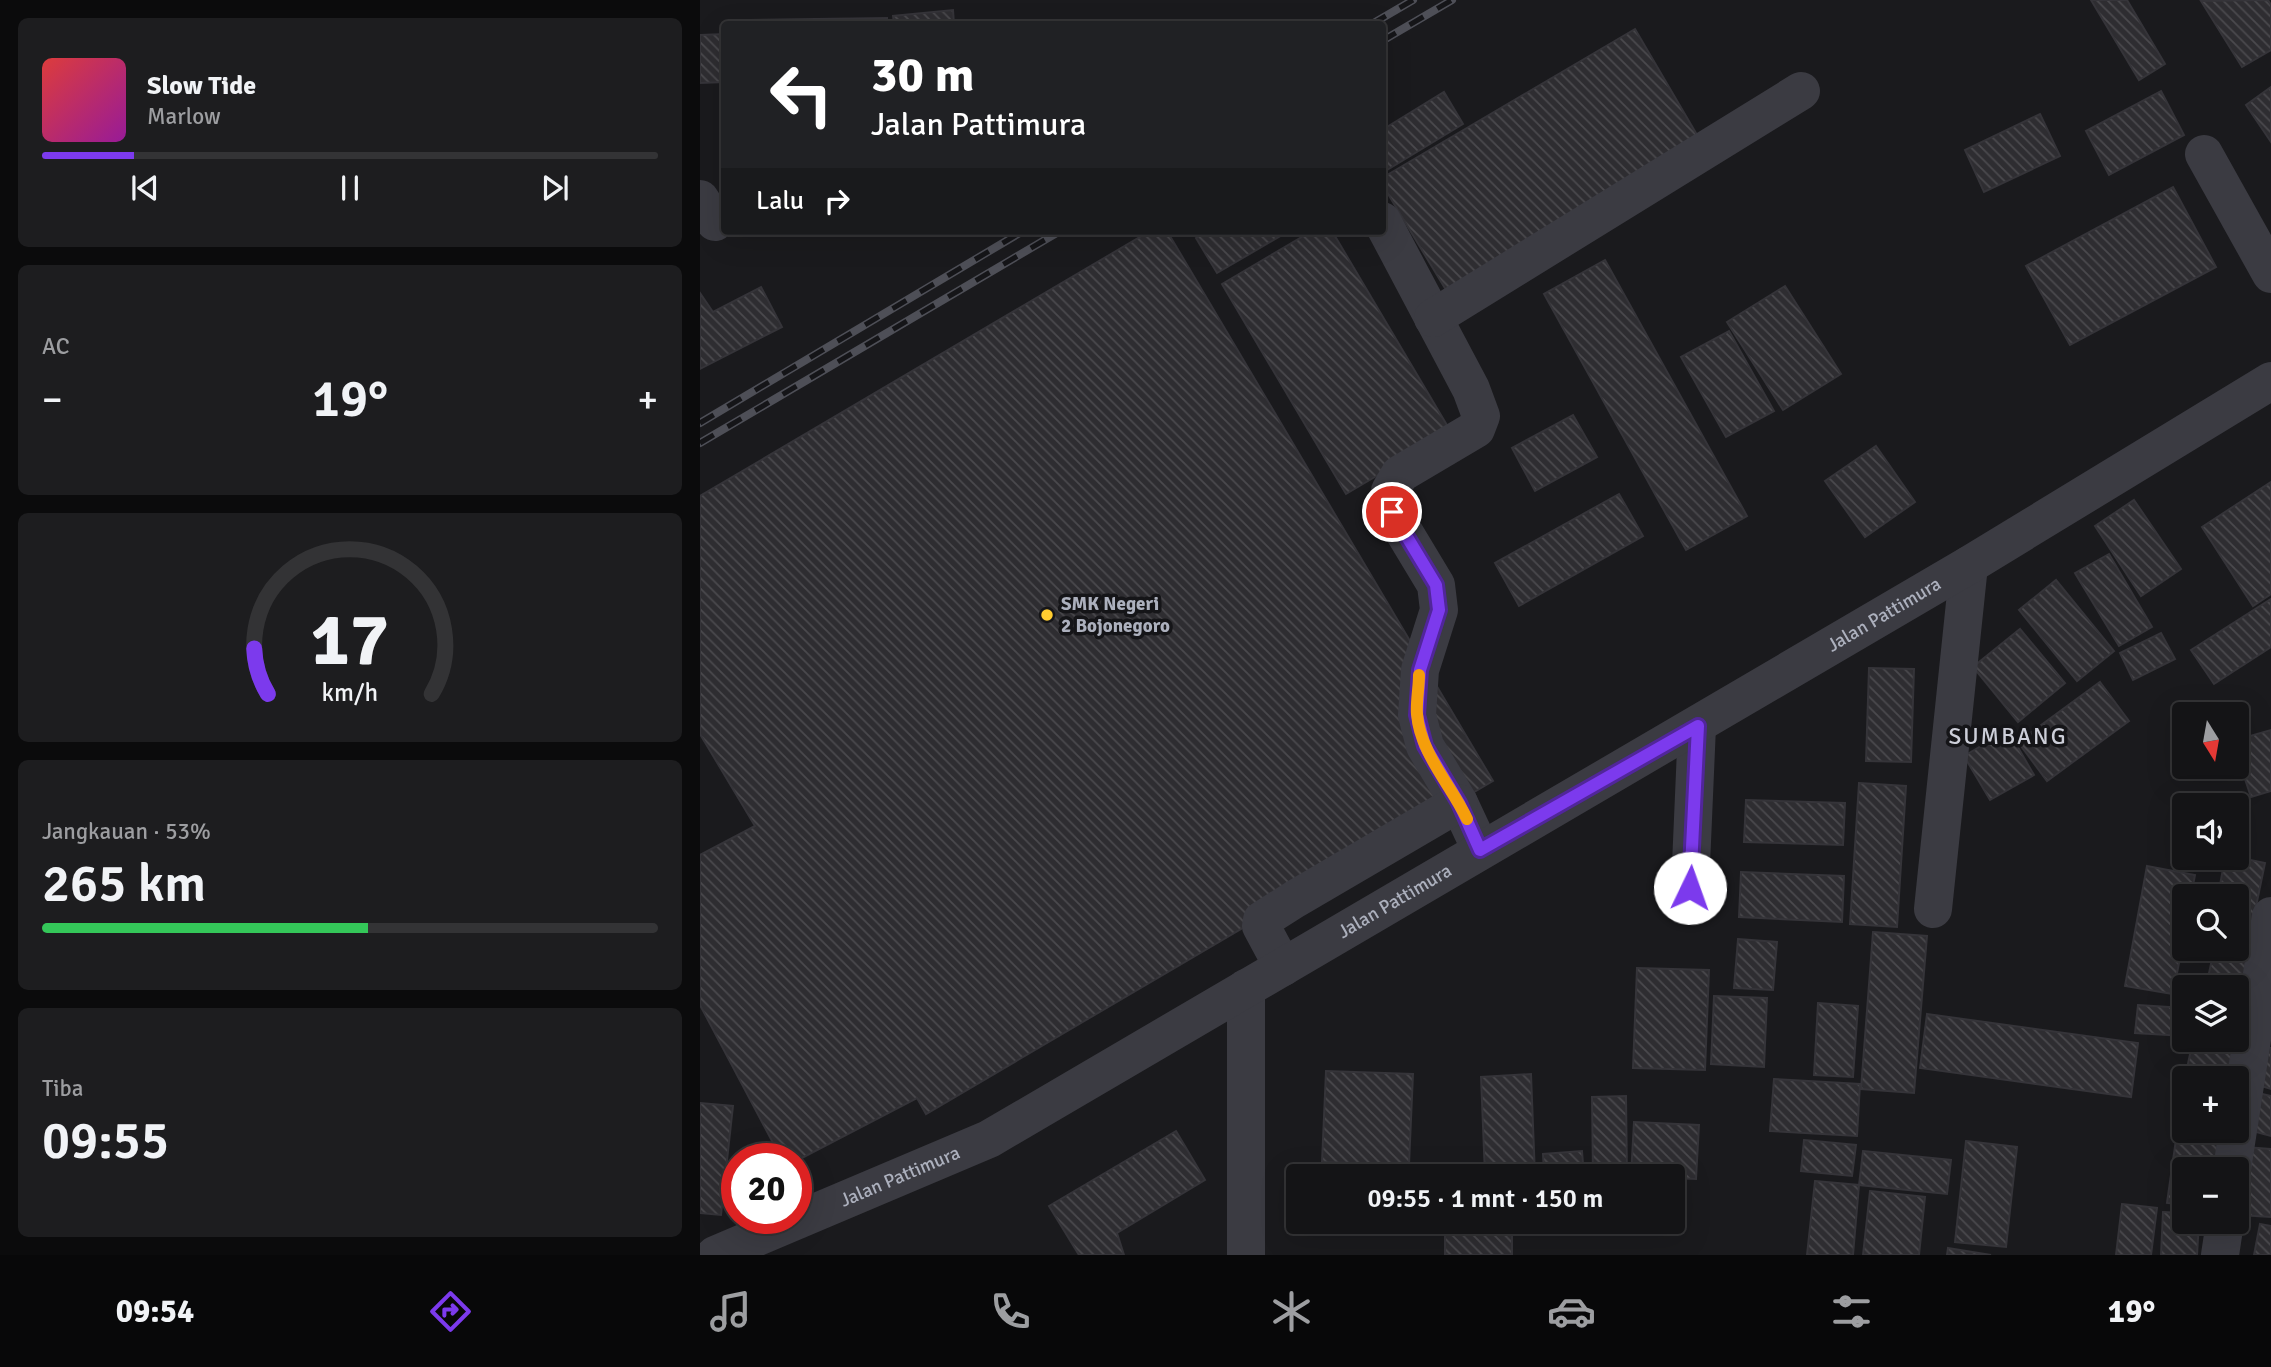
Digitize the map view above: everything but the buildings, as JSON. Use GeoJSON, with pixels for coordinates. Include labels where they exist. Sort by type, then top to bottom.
{"type":"FeatureCollection","features":[{"type":"Feature","properties":{"kind":"street"},"geometry":{"type":"LineString","coordinates":[[1433,318],[1801,91]]}},
{"type":"Feature","properties":{"kind":"street"},"geometry":{"type":"LineString","coordinates":[[2204,154],[2271,274]]}},
{"type":"Feature","properties":{"kind":"street"},"geometry":{"type":"LineString","coordinates":[[1386,229],[1471,389],[1481,416],[1476,429],[1400,474],[1390,491],[1392,512],[1436,585],[1439,610],[1420,670],[1417,715],[1425,746],[1459,803],[1480,850]]}},
{"type":"Feature","properties":{"kind":"street","name":"Jalan Pattimura"},"geometry":{"type":"LineString","coordinates":[[715,1255],[775,1243],[989,1139],[1480,850],[1698,726],[2271,381]]}},
{"type":"Feature","properties":{"kind":"street"},"geometry":{"type":"LineString","coordinates":[[1933,909],[1969,565]]}},
{"type":"Feature","properties":{"kind":"street"},"geometry":{"type":"LineString","coordinates":[[1690,888],[1698,726]]}},
{"type":"Feature","properties":{"kind":"street"},"geometry":{"type":"LineString","coordinates":[[1283,967],[1261,926],[1262,920],[1459,803]]}},
{"type":"Feature","properties":{"kind":"street"},"geometry":{"type":"LineString","coordinates":[[2234,1157],[2271,916]]}},
{"type":"Feature","properties":{"kind":"street"},"geometry":{"type":"LineString","coordinates":[[1246,988],[1246,1255]]}},
{"type":"Feature","properties":{"kind":"street"},"geometry":{"type":"LineString","coordinates":[[2220,1255],[2223,1234]]}},
{"type":"Feature","properties":{"kind":"railway"},"geometry":{"type":"LineString","coordinates":[[1377,21],[1413,0]]}},
{"type":"Feature","properties":{"kind":"railway"},"geometry":{"type":"LineString","coordinates":[[1386,39],[1452,0]]}},
{"type":"Feature","properties":{"kind":"railway"},"geometry":{"type":"LineString","coordinates":[[700,423],[1016,235]]}},
{"type":"Feature","properties":{"kind":"railway"},"geometry":{"type":"LineString","coordinates":[[700,443],[1053,235]]}},
{"type":"Feature","properties":{"kind":"slow traffic"},"geometry":{"type":"LineString","coordinates":[[1419,675],[1417,715],[1425,746],[1467,819]]}},
{"type":"Feature","properties":{"kind":"place","name":"SMK Negeri 2 Bojonegoro"},"geometry":{"type":"Point","coordinates":[1047,615]}},
{"type":"Feature","properties":{"kind":"district","name":"SUMBANG"},"geometry":{"type":"Point","coordinates":[2008,736]}},
{"type":"Feature","properties":{"kind":"route"},"geometry":{"type":"LineString","coordinates":[[1392,512],[1436,585],[1439,610],[1420,670],[1417,715],[1425,746],[1459,803],[1480,850],[1698,726],[1690,888]]}}]}
